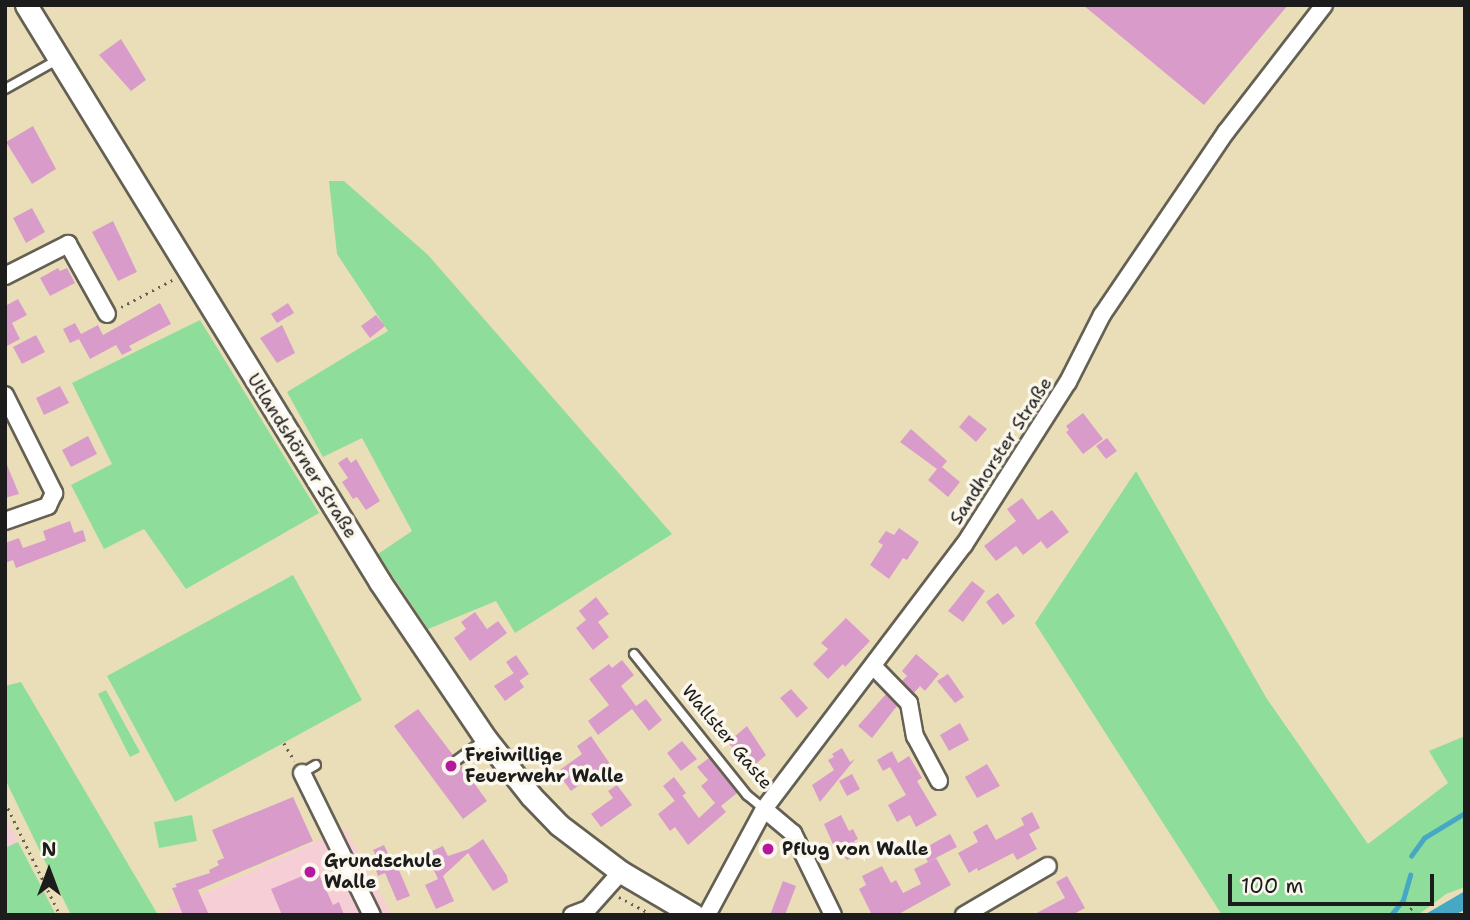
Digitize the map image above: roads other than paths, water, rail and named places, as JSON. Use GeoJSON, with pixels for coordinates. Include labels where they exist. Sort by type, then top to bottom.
{"type":"FeatureCollection","features":[{"type":"Feature","properties":{"kind":"street","name":"Utlandshörner Straße"},"geometry":{"type":"LineString","coordinates":[[26,5],[57,60],[380,582],[486,739],[531,796],[559,825],[621,872],[694,915]]}},
{"type":"Feature","properties":{"kind":"street","name":"Sandhorster Straße"},"geometry":{"type":"LineString","coordinates":[[707,915],[764,809],[964,545],[1068,382],[1102,315],[1211,155],[1324,5]]}},
{"type":"Feature","properties":{"kind":"street"},"geometry":{"type":"LineString","coordinates":[[5,276],[68,244],[107,314]]}},
{"type":"Feature","properties":{"kind":"street"},"geometry":{"type":"LineString","coordinates":[[5,395],[54,493],[48,506],[5,522]]}},
{"type":"Feature","properties":{"kind":"street"},"geometry":{"type":"LineString","coordinates":[[874,667],[909,703],[915,736],[939,781]]}},
{"type":"Feature","properties":{"kind":"street"},"geometry":{"type":"LineString","coordinates":[[309,769],[372,915]]}},
{"type":"Feature","properties":{"kind":"street","name":"Wallster Gaste"},"geometry":{"type":"LineString","coordinates":[[764,809],[793,833],[833,915]]}},
{"type":"Feature","properties":{"kind":"street"},"geometry":{"type":"LineString","coordinates":[[964,915],[1048,866]]}},
{"type":"Feature","properties":{"kind":"street"},"geometry":{"type":"LineString","coordinates":[[572,915],[589,909],[621,872]]}},
{"type":"Feature","properties":{"kind":"lane"},"geometry":{"type":"LineString","coordinates":[[5,89],[57,60]]}},
{"type":"Feature","properties":{"kind":"lane","name":"Wallster Gaste"},"geometry":{"type":"LineString","coordinates":[[634,654],[747,795],[764,809]]}},
{"type":"Feature","properties":{"kind":"lane"},"geometry":{"type":"LineString","coordinates":[[457,760],[486,739]]}},
{"type":"Feature","properties":{"kind":"water"},"geometry":{"type":"Polygon","coordinates":[[[1465,891],[1465,910],[1454,915],[1424,915],[1465,891]]]}},
{"type":"Feature","properties":{"kind":"waterway"},"geometry":{"type":"LineString","coordinates":[[1411,856],[1424,838],[1465,813]]}},
{"type":"Feature","properties":{"kind":"waterway"},"geometry":{"type":"LineString","coordinates":[[1391,915],[1403,900],[1410,875]]}},
{"type":"Feature","properties":{"kind":"place","name":"Freiwillige Feuerwehr Walle"},"geometry":{"type":"Point","coordinates":[451,766]}},
{"type":"Feature","properties":{"kind":"place","name":"Pflug von Walle"},"geometry":{"type":"Point","coordinates":[768,849]}},
{"type":"Feature","properties":{"kind":"place","name":"Grundschule Walle"},"geometry":{"type":"Point","coordinates":[310,872]}}]}
